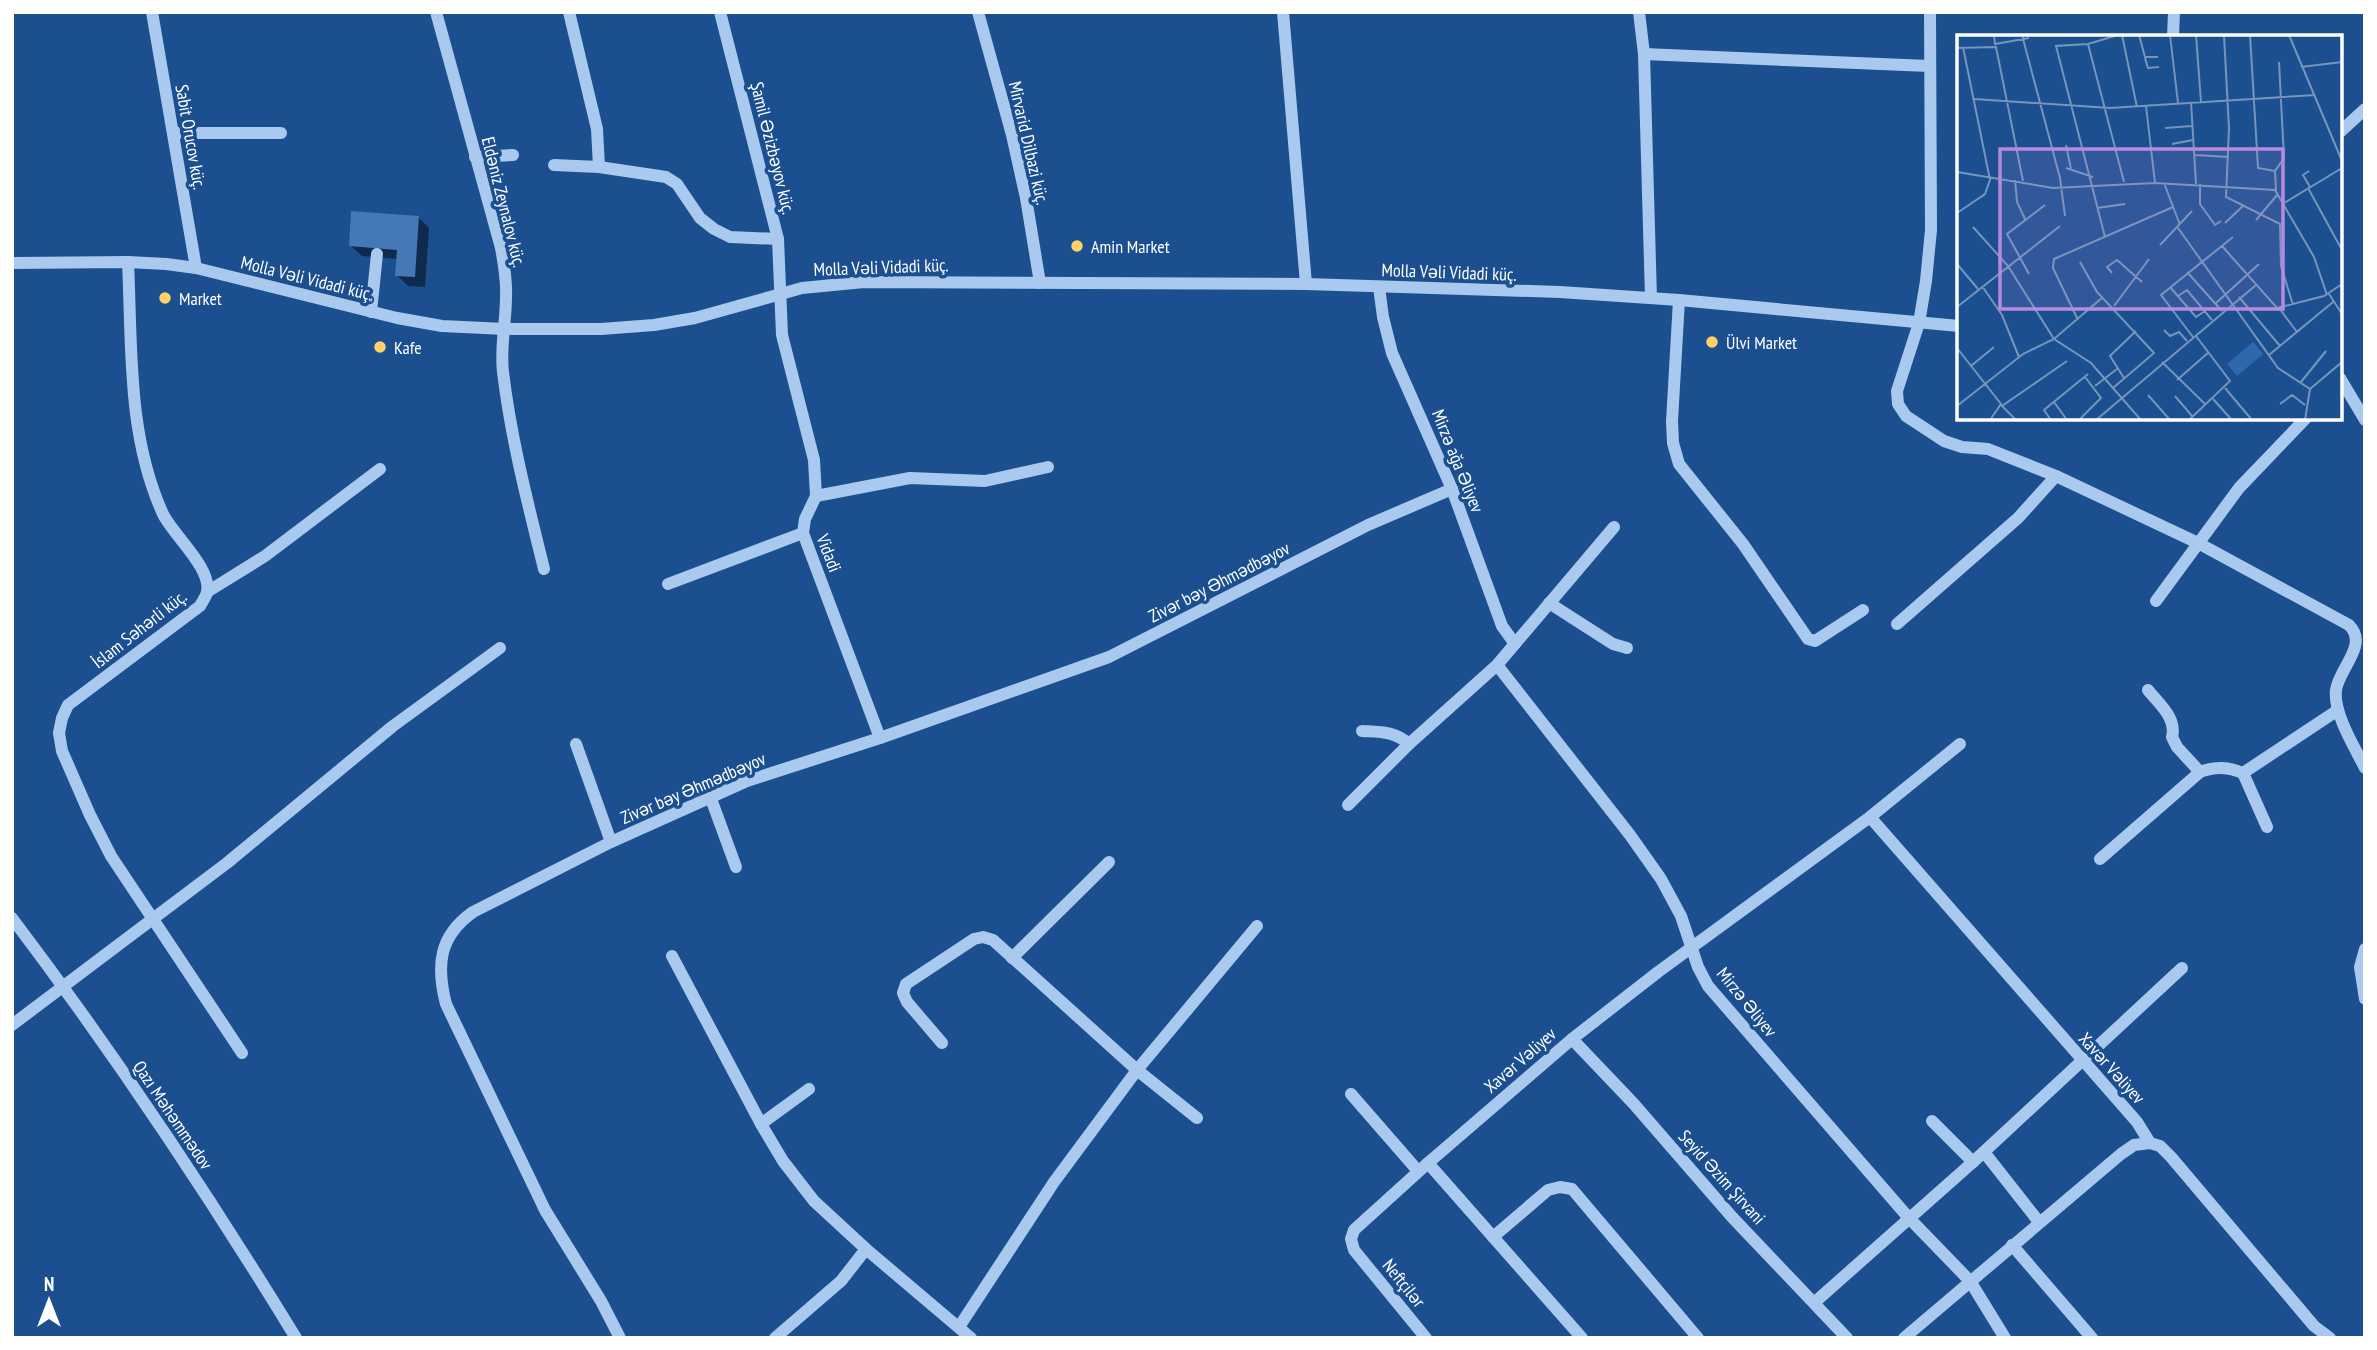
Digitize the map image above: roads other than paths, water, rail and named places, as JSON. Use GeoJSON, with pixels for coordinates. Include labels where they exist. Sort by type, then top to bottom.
{"type":"FeatureCollection","features":[{"type":"Feature","properties":{"kind":"street","name":"Sabit Orucov küç."},"geometry":{"type":"LineString","coordinates":[[152,12],[196,268]]}},
{"type":"Feature","properties":{"kind":"street","name":"Eldəniz Zeynalov küç."},"geometry":{"type":"LineString","coordinates":[[436,12],[501,248],[506,275],[503,372],[514,446],[544,569]]}},
{"type":"Feature","properties":{"kind":"street"},"geometry":{"type":"LineString","coordinates":[[569,12],[597,129],[599,167]]}},
{"type":"Feature","properties":{"kind":"street","name":"Şamil Əzizbəyov küç."},"geometry":{"type":"LineString","coordinates":[[720,12],[778,239],[779,293]]}},
{"type":"Feature","properties":{"kind":"street","name":"Mirvarid Dilbazi küç."},"geometry":{"type":"LineString","coordinates":[[978,12],[1012,135],[1040,283]]}},
{"type":"Feature","properties":{"kind":"street"},"geometry":{"type":"LineString","coordinates":[[1283,12],[1306,284]]}},
{"type":"Feature","properties":{"kind":"street"},"geometry":{"type":"LineString","coordinates":[[1639,12],[1644,54],[1651,298]]}},
{"type":"Feature","properties":{"kind":"street"},"geometry":{"type":"LineString","coordinates":[[1930,12],[1930,230],[1926,281],[1919,323],[1897,391],[1898,404],[1906,416],[1944,441],[1962,447],[1988,449],[2056,476],[2197,543],[2349,625],[2355,632],[2357,643],[2339,678],[2335,693],[2338,710],[2365,768]]}},
{"type":"Feature","properties":{"kind":"street"},"geometry":{"type":"LineString","coordinates":[[2173,35],[2174,12]]}},
{"type":"Feature","properties":{"kind":"street"},"geometry":{"type":"LineString","coordinates":[[1644,54],[1929,66]]}},
{"type":"Feature","properties":{"kind":"street"},"geometry":{"type":"LineString","coordinates":[[2342,130],[2365,109]]}},
{"type":"Feature","properties":{"kind":"street"},"geometry":{"type":"LineString","coordinates":[[173,133],[281,133]]}},
{"type":"Feature","properties":{"kind":"street"},"geometry":{"type":"LineString","coordinates":[[475,157],[513,155]]}},
{"type":"Feature","properties":{"kind":"street"},"geometry":{"type":"LineString","coordinates":[[554,165],[599,167],[666,177],[677,184],[701,218],[714,229],[730,237],[778,239]]}},
{"type":"Feature","properties":{"kind":"street"},"geometry":{"type":"LineString","coordinates":[[371,312],[377,254]]}},
{"type":"Feature","properties":{"kind":"street","name":"Molla Vəli Vidadi küç."},"geometry":{"type":"LineString","coordinates":[[12,263],[128,262],[196,268],[371,312],[442,326],[505,329],[653,326],[695,318],[811,286],[864,282],[1306,284],[1560,292],[1679,300],[1957,326]]}},
{"type":"Feature","properties":{"kind":"street","name":"İslam Səhərli küç."},"geometry":{"type":"LineString","coordinates":[[128,262],[134,402],[141,450],[164,516],[201,568],[207,582],[207,592],[200,606],[68,705],[59,733],[62,751],[90,816],[111,856],[242,1053]]}},
{"type":"Feature","properties":{"kind":"street","name":"Mirzə ağa Əliyev"},"geometry":{"type":"LineString","coordinates":[[1379,287],[1392,353],[1452,489],[1502,626],[1515,644]]}},
{"type":"Feature","properties":{"kind":"street","name":"Vidadi"},"geometry":{"type":"LineString","coordinates":[[779,293],[782,335],[814,460],[816,496],[805,519],[803,533],[880,738]]}},
{"type":"Feature","properties":{"kind":"street"},"geometry":{"type":"LineString","coordinates":[[1679,300],[1672,421],[1673,443],[1679,464],[1743,544],[1808,639],[1815,641],[1863,610]]}},
{"type":"Feature","properties":{"kind":"street"},"geometry":{"type":"LineString","coordinates":[[2342,382],[2365,420]]}},
{"type":"Feature","properties":{"kind":"street"},"geometry":{"type":"LineString","coordinates":[[2156,601],[2239,488],[2304,420]]}},
{"type":"Feature","properties":{"kind":"street"},"geometry":{"type":"LineString","coordinates":[[816,496],[910,478],[985,481],[1048,467]]}},
{"type":"Feature","properties":{"kind":"street"},"geometry":{"type":"LineString","coordinates":[[207,592],[265,556],[380,469]]}},
{"type":"Feature","properties":{"kind":"street"},"geometry":{"type":"LineString","coordinates":[[1897,624],[2018,517],[2056,476]]}},
{"type":"Feature","properties":{"kind":"street","name":"Zivər bəy Əhmədbəyov"},"geometry":{"type":"LineString","coordinates":[[620,1338],[601,1301],[545,1210],[446,1004],[441,984],[441,960],[447,938],[457,924],[473,912],[611,842],[747,780],[880,738],[1109,657],[1368,525],[1452,489]]}},
{"type":"Feature","properties":{"kind":"street"},"geometry":{"type":"LineString","coordinates":[[1348,805],[1409,744],[1497,665],[1614,527]]}},
{"type":"Feature","properties":{"kind":"street"},"geometry":{"type":"LineString","coordinates":[[668,584],[803,533]]}},
{"type":"Feature","properties":{"kind":"street"},"geometry":{"type":"LineString","coordinates":[[1549,603],[1596,634],[1627,648]]}},
{"type":"Feature","properties":{"kind":"street"},"geometry":{"type":"LineString","coordinates":[[12,1025],[227,863],[393,726],[500,648]]}},
{"type":"Feature","properties":{"kind":"street","name":"Mirzə Əliyev"},"geometry":{"type":"LineString","coordinates":[[1497,665],[1638,846],[1674,899],[1698,967],[1708,986],[1908,1217],[1969,1281],[2005,1338]]}},
{"type":"Feature","properties":{"kind":"street"},"geometry":{"type":"LineString","coordinates":[[2148,690],[2171,718],[2174,730],[2172,737],[2178,747],[2200,772]]}},
{"type":"Feature","properties":{"kind":"street"},"geometry":{"type":"LineString","coordinates":[[2243,773],[2338,710]]}},
{"type":"Feature","properties":{"kind":"street"},"geometry":{"type":"LineString","coordinates":[[1362,731],[1391,733],[1401,736],[1409,744]]}},
{"type":"Feature","properties":{"kind":"street"},"geometry":{"type":"LineString","coordinates":[[576,744],[611,842]]}},
{"type":"Feature","properties":{"kind":"street","name":"Xavər Vəliyev"},"geometry":{"type":"LineString","coordinates":[[1354,1250],[1351,1239],[1354,1230],[1572,1039],[1870,817],[1960,744]]}},
{"type":"Feature","properties":{"kind":"street"},"geometry":{"type":"LineString","coordinates":[[2100,859],[2200,772],[2212,768],[2230,768],[2243,773],[2267,827]]}},
{"type":"Feature","properties":{"kind":"street"},"geometry":{"type":"LineString","coordinates":[[710,796],[736,867]]}},
{"type":"Feature","properties":{"kind":"street","name":"Xavər Vəliyev"},"geometry":{"type":"LineString","coordinates":[[1870,817],[2137,1122],[2150,1143],[2160,1146],[2171,1157],[2314,1326],[2330,1338]]}},
{"type":"Feature","properties":{"kind":"street"},"geometry":{"type":"LineString","coordinates":[[1012,958],[1109,862]]}},
{"type":"Feature","properties":{"kind":"street","name":"Qazı Məhəmmədov"},"geometry":{"type":"LineString","coordinates":[[12,918],[154,1117],[246,1256],[296,1338]]}},
{"type":"Feature","properties":{"kind":"street"},"geometry":{"type":"LineString","coordinates":[[959,1327],[1054,1182],[1136,1069],[1257,926]]}},
{"type":"Feature","properties":{"kind":"street"},"geometry":{"type":"LineString","coordinates":[[942,1042],[907,1002],[903,992],[906,984],[974,939],[983,937],[993,940],[1136,1069],[1197,1118]]}},
{"type":"Feature","properties":{"kind":"street"},"geometry":{"type":"LineString","coordinates":[[2365,949],[2360,967],[2365,999]]}},
{"type":"Feature","properties":{"kind":"street"},"geometry":{"type":"LineString","coordinates":[[673,956],[761,1124],[783,1161],[814,1201],[971,1338]]}},
{"type":"Feature","properties":{"kind":"street"},"geometry":{"type":"LineString","coordinates":[[1815,1302],[2083,1062],[2182,968]]}},
{"type":"Feature","properties":{"kind":"street","name":"Seyid Əzim Şirvani"},"geometry":{"type":"LineString","coordinates":[[1572,1039],[1633,1103],[1732,1217],[1847,1338]]}},
{"type":"Feature","properties":{"kind":"street"},"geometry":{"type":"LineString","coordinates":[[761,1124],[809,1089]]}},
{"type":"Feature","properties":{"kind":"street"},"geometry":{"type":"LineString","coordinates":[[1351,1094],[1493,1237],[1581,1338]]}},
{"type":"Feature","properties":{"kind":"street"},"geometry":{"type":"LineString","coordinates":[[1932,1121],[1973,1162]]}},
{"type":"Feature","properties":{"kind":"street"},"geometry":{"type":"LineString","coordinates":[[1904,1338],[2134,1145],[2150,1143]]}},
{"type":"Feature","properties":{"kind":"street"},"geometry":{"type":"LineString","coordinates":[[1983,1152],[2039,1222]]}},
{"type":"Feature","properties":{"kind":"street"},"geometry":{"type":"LineString","coordinates":[[1493,1237],[1548,1190],[1560,1187],[1572,1189],[1698,1338]]}},
{"type":"Feature","properties":{"kind":"street"},"geometry":{"type":"LineString","coordinates":[[2012,1245],[2092,1338]]}},
{"type":"Feature","properties":{"kind":"street"},"geometry":{"type":"LineString","coordinates":[[775,1338],[841,1281],[866,1249]]}},
{"type":"Feature","properties":{"kind":"street","name":"Neftçilər"},"geometry":{"type":"LineString","coordinates":[[1354,1250],[1426,1338]]}},
{"type":"Feature","properties":{"kind":"place","name":"Amin Market"},"geometry":{"type":"Point","coordinates":[1077,246]}},
{"type":"Feature","properties":{"kind":"place","name":"Market"},"geometry":{"type":"Point","coordinates":[165,298]}},
{"type":"Feature","properties":{"kind":"place","name":"Ülvi Market"},"geometry":{"type":"Point","coordinates":[1712,342]}},
{"type":"Feature","properties":{"kind":"place","name":"Kafe"},"geometry":{"type":"Point","coordinates":[380,347]}}]}
